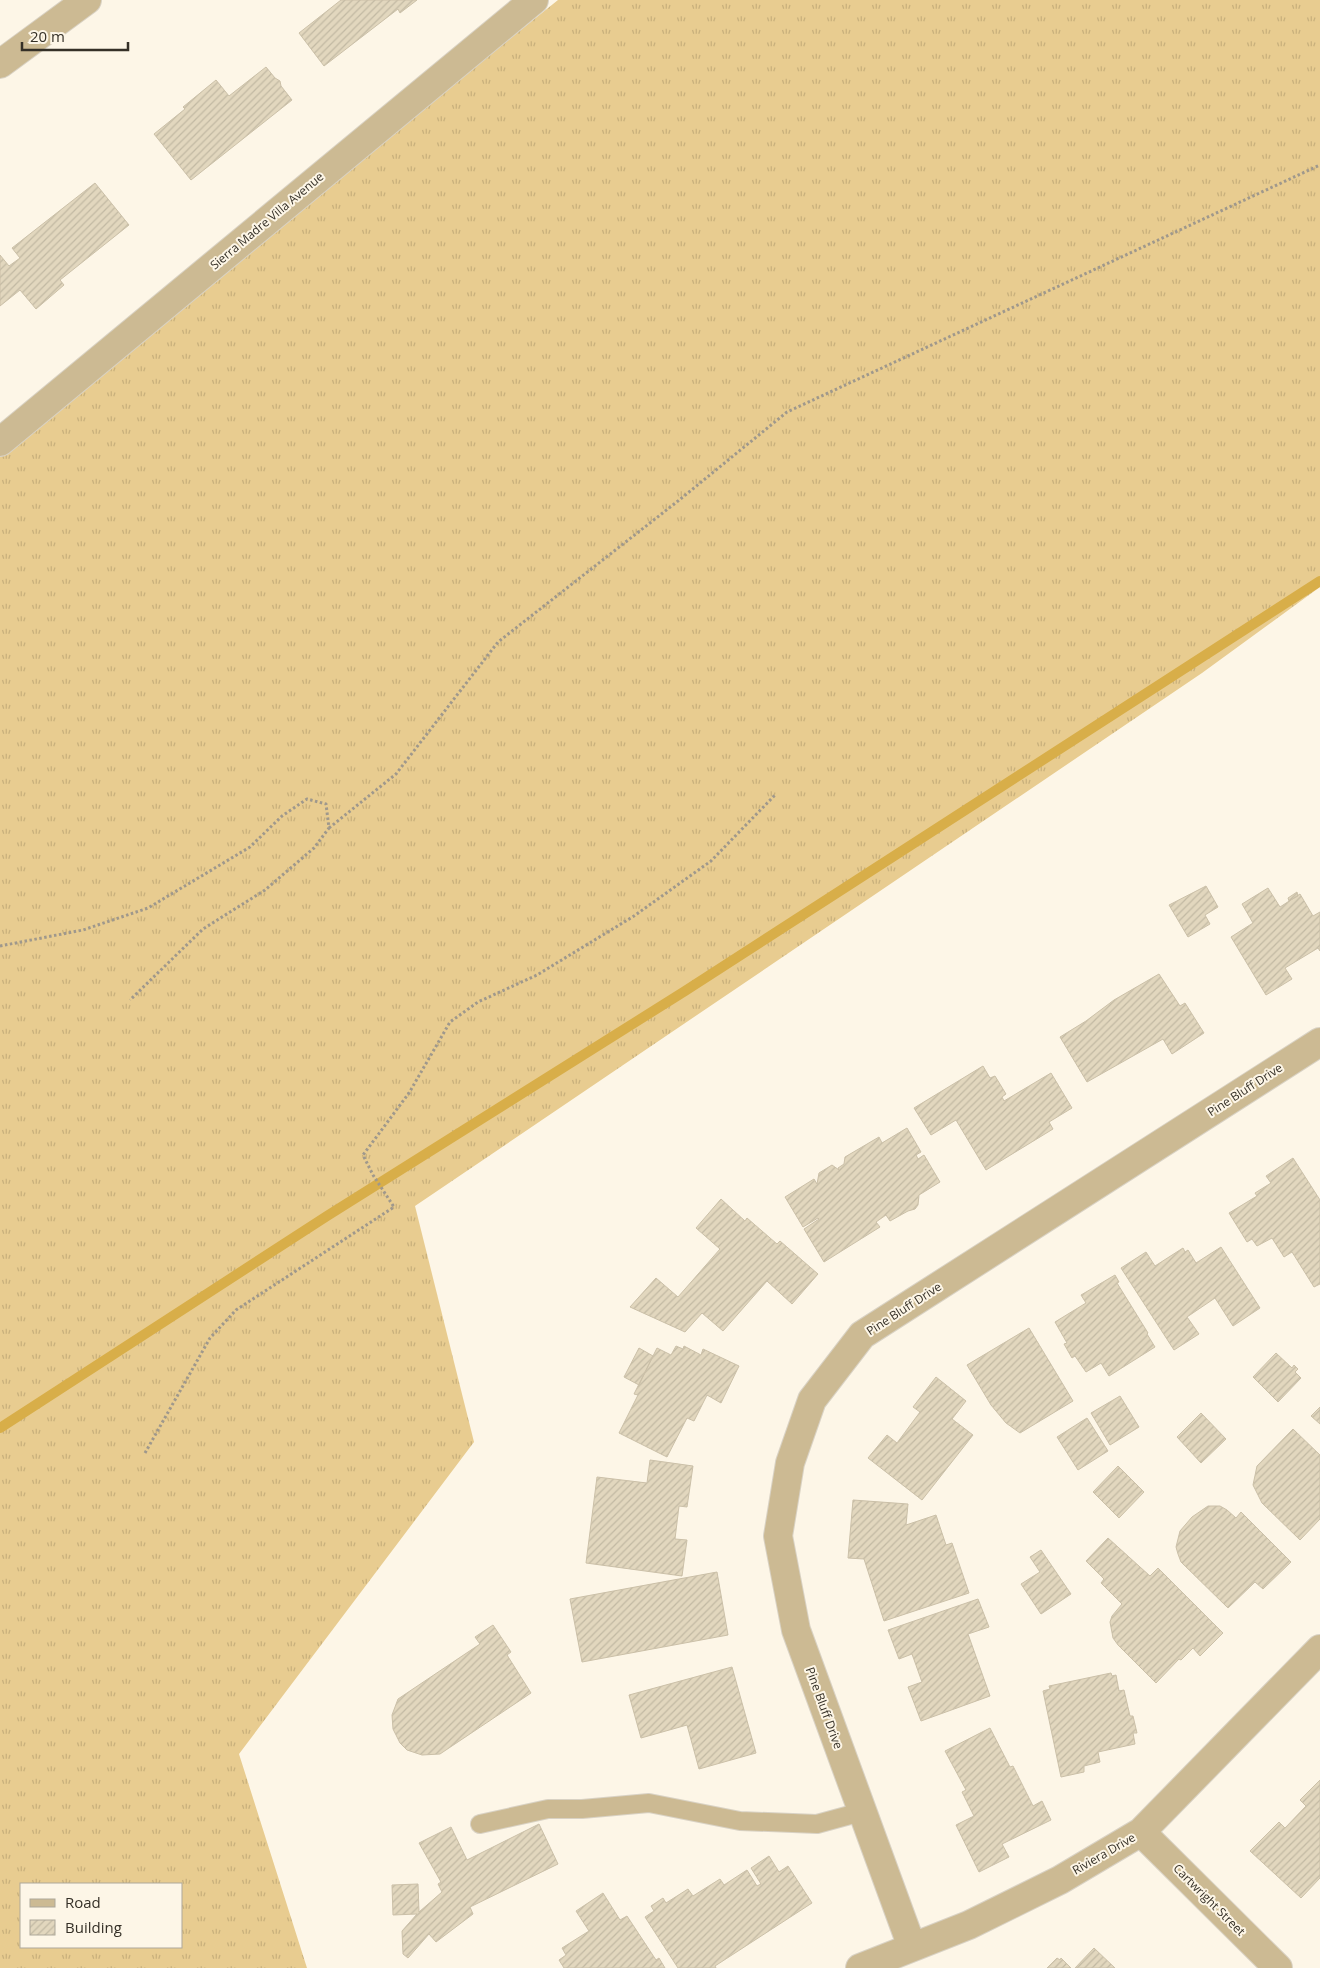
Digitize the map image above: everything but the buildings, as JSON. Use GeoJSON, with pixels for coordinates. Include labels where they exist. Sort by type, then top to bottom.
{"type":"FeatureCollection","features":[{"type":"Feature","properties":{"kind":"street"},"geometry":{"type":"LineString","coordinates":[[0,64],[87,0]]}},
{"type":"Feature","properties":{"kind":"street","name":"Sierra Madre Villa Avenue"},"geometry":{"type":"LineString","coordinates":[[0,442],[534,0]]}},
{"type":"Feature","properties":{"kind":"street","name":"Pine Bluff Drive"},"geometry":{"type":"LineString","coordinates":[[912,1947],[861,1812],[796,1630],[778,1536],[790,1463],[812,1400],[862,1335],[1320,1042]]}},
{"type":"Feature","properties":{"kind":"street","name":"Riviera Drive"},"geometry":{"type":"LineString","coordinates":[[860,1968],[969,1925],[1060,1880],[1141,1832],[1320,1648]]}},
{"type":"Feature","properties":{"kind":"street","name":"Cartwright Street"},"geometry":{"type":"LineString","coordinates":[[1141,1832],[1278,1968]]}},
{"type":"Feature","properties":{"kind":"lane"},"geometry":{"type":"LineString","coordinates":[[480,1824],[548,1809],[582,1809],[649,1803],[740,1821],[807,1824],[817,1824],[861,1812]]}},
{"type":"Feature","properties":{"kind":"path"},"geometry":{"type":"LineString","coordinates":[[130,1000],[203,929],[264,890],[314,848],[329,828],[396,774],[498,642],[678,501],[787,412],[1320,166]]}},
{"type":"Feature","properties":{"kind":"path"},"geometry":{"type":"LineString","coordinates":[[145,1453],[210,1338],[236,1310],[394,1207],[373,1175],[363,1155],[409,1093],[450,1022],[478,1002],[537,975],[634,916],[711,861],[775,795]]}},
{"type":"Feature","properties":{"kind":"path"},"geometry":{"type":"LineString","coordinates":[[0,946],[83,930],[148,908],[250,847],[282,816],[307,799],[326,804],[329,828]]}},
{"type":"Feature","properties":{"kind":"green space"},"geometry":{"type":"Polygon","coordinates":[[[558,0],[1320,0],[1320,587],[1202,673],[415,1206],[474,1442],[239,1754],[307,1968],[0,1968],[0,449],[558,0]]]}},
{"type":"Feature","properties":{"kind":"waterway"},"geometry":{"type":"LineString","coordinates":[[0,1428],[327,1216],[685,991],[1320,581]]}}]}
